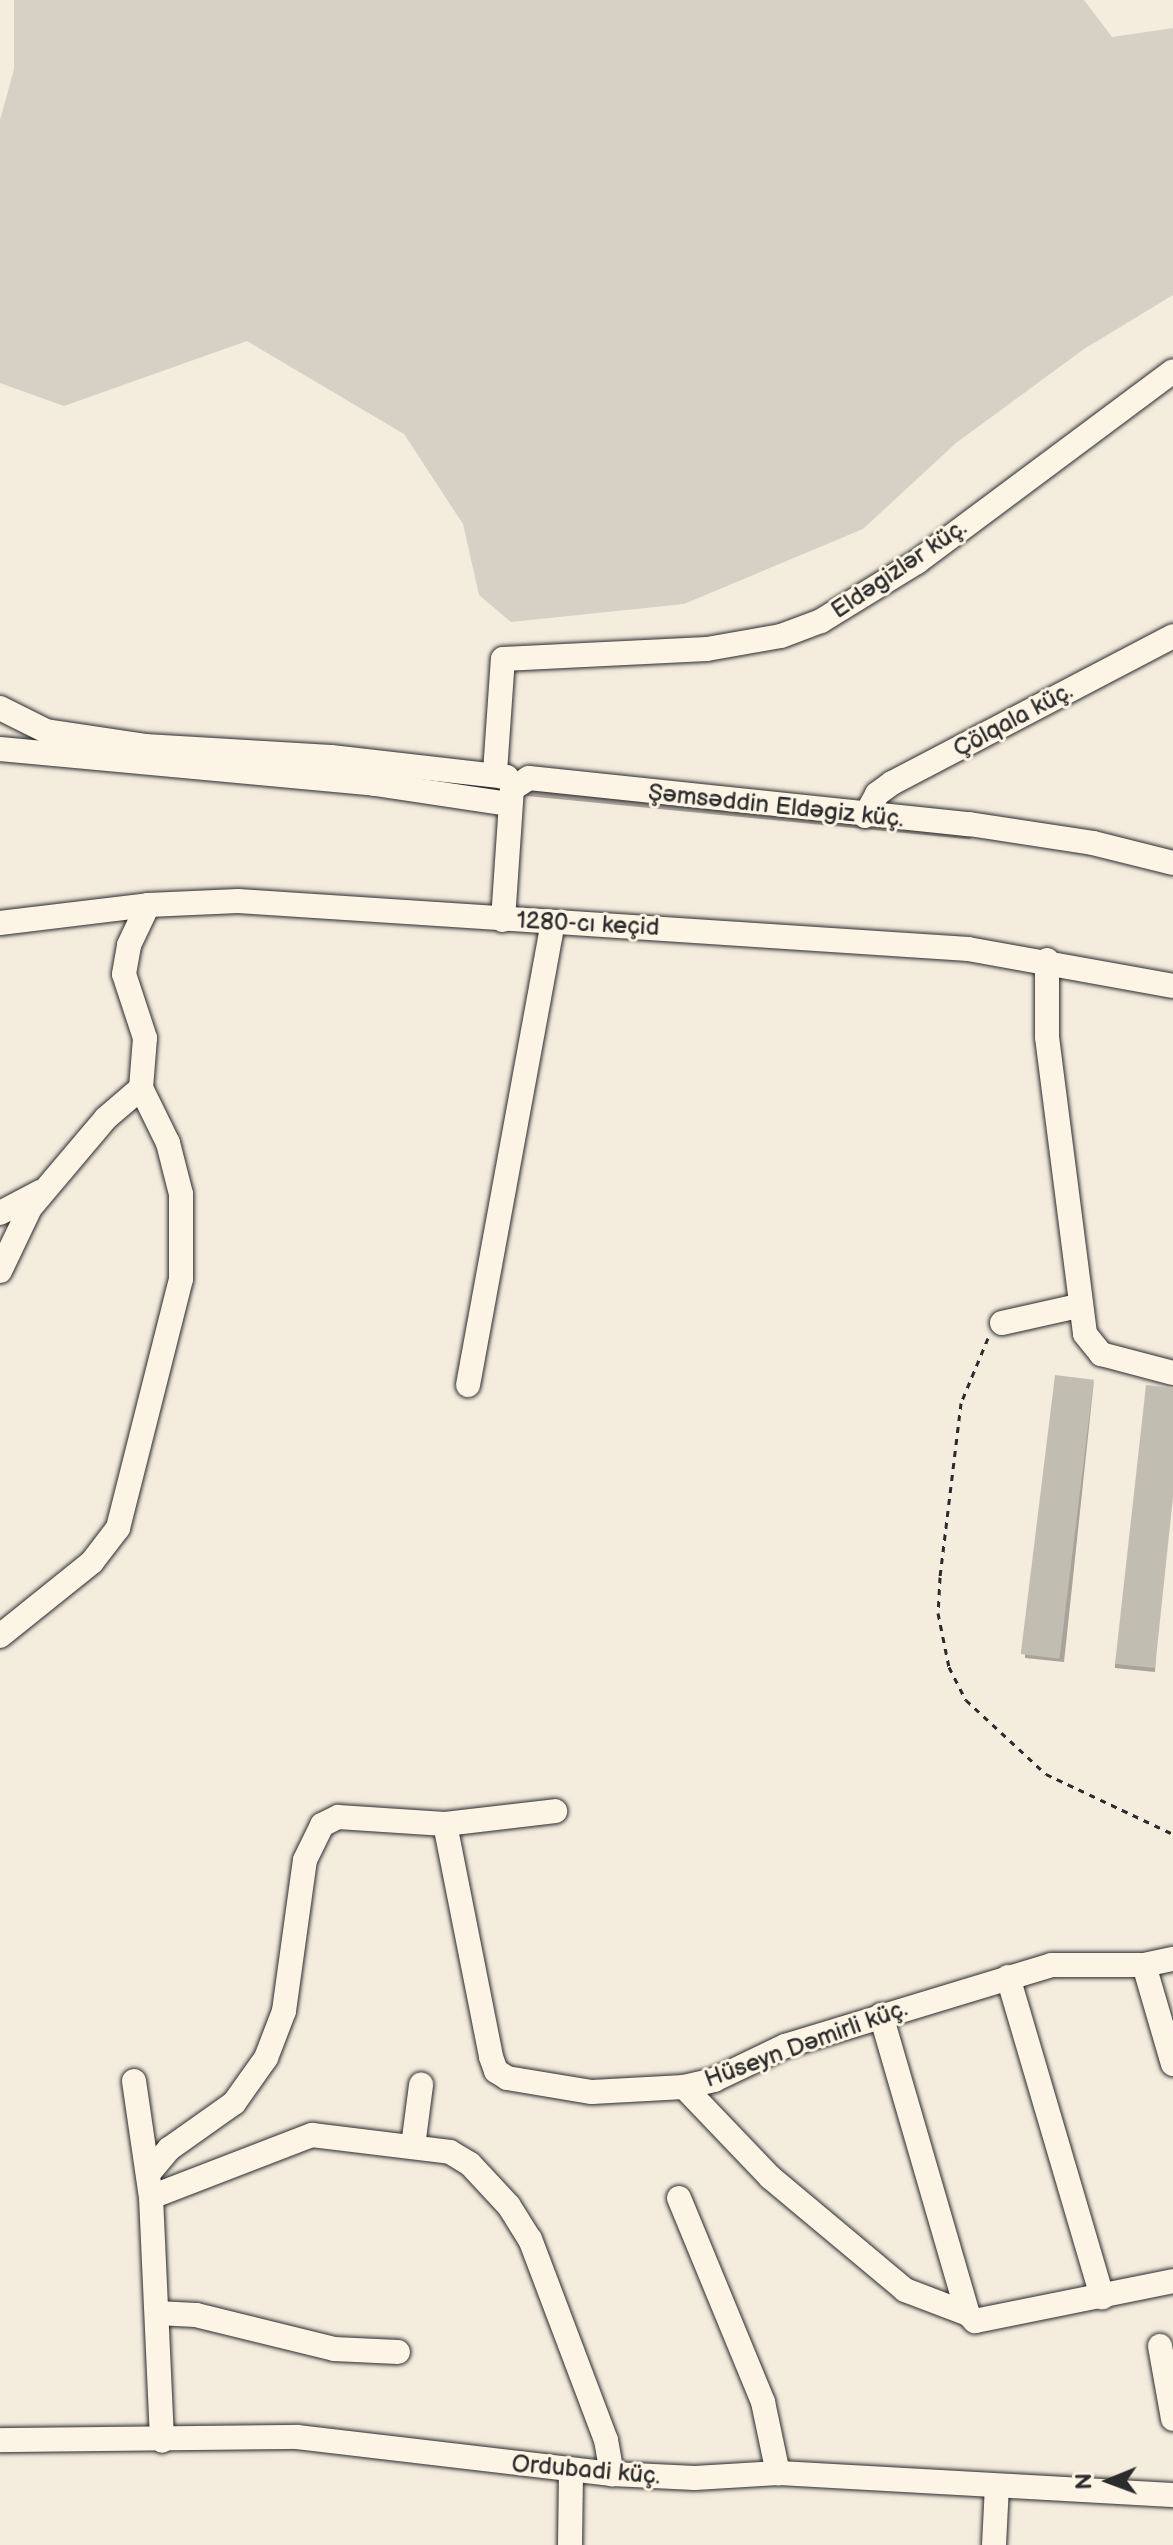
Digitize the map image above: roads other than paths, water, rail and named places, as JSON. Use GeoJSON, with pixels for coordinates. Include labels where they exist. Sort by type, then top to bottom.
{"type":"FeatureCollection","features":[{"type":"Feature","properties":{"kind":"street","name":"Eldəgizlər küç."},"geometry":{"type":"LineString","coordinates":[[507,786],[503,659],[707,649],[781,636],[821,621],[917,562],[1173,371]]}},
{"type":"Feature","properties":{"kind":"street","name":"Çölqala küç."},"geometry":{"type":"LineString","coordinates":[[865,816],[877,794],[892,783],[1173,636]]}},
{"type":"Feature","properties":{"kind":"street"},"geometry":{"type":"LineString","coordinates":[[0,708],[46,731],[145,746],[507,786]]}},
{"type":"Feature","properties":{"kind":"street"},"geometry":{"type":"LineString","coordinates":[[0,749],[375,784],[507,786]]}},
{"type":"Feature","properties":{"kind":"street","name":"Şəmsəddin Eldəgiz küç."},"geometry":{"type":"LineString","coordinates":[[507,786],[547,779],[1024,831],[1173,863]]}},
{"type":"Feature","properties":{"kind":"street"},"geometry":{"type":"LineString","coordinates":[[503,920],[507,786]]}},
{"type":"Feature","properties":{"kind":"street","name":"1280-cı keçid"},"geometry":{"type":"LineString","coordinates":[[0,923],[148,905],[238,901],[503,920],[750,932],[1047,960],[1173,986]]}},
{"type":"Feature","properties":{"kind":"street"},"geometry":{"type":"LineString","coordinates":[[0,1636],[92,1562],[118,1528],[181,1279],[184,1240],[181,1194],[168,1143],[141,1088],[145,1038],[124,974],[129,945],[148,905]]}},
{"type":"Feature","properties":{"kind":"street"},"geometry":{"type":"LineString","coordinates":[[468,1385],[553,923]]}},
{"type":"Feature","properties":{"kind":"street"},"geometry":{"type":"LineString","coordinates":[[1047,960],[1047,1037],[1078,1306],[1090,1346],[1101,1354],[1173,1373]]}},
{"type":"Feature","properties":{"kind":"street"},"geometry":{"type":"LineString","coordinates":[[0,1271],[30,1208],[106,1118],[141,1088]]}},
{"type":"Feature","properties":{"kind":"street"},"geometry":{"type":"LineString","coordinates":[[0,1213],[45,1189]]}},
{"type":"Feature","properties":{"kind":"street"},"geometry":{"type":"LineString","coordinates":[[1002,1323],[1078,1306]]}},
{"type":"Feature","properties":{"kind":"street"},"geometry":{"type":"LineString","coordinates":[[149,2186],[169,2149],[234,2103],[266,2058],[284,2011],[305,1860],[322,1825],[338,1817],[445,1824],[555,1811]]}},
{"type":"Feature","properties":{"kind":"street","name":"Hüseyn Dəmirli küç."},"geometry":{"type":"LineString","coordinates":[[445,1824],[496,2071],[507,2078],[592,2092],[684,2087],[714,2080],[785,2046],[1051,1965],[1144,1965],[1173,1959]]}},
{"type":"Feature","properties":{"kind":"street"},"geometry":{"type":"LineString","coordinates":[[1144,1965],[1173,2064]]}},
{"type":"Feature","properties":{"kind":"street"},"geometry":{"type":"LineString","coordinates":[[1008,1977],[1102,2297]]}},
{"type":"Feature","properties":{"kind":"street"},"geometry":{"type":"LineString","coordinates":[[881,2015],[968,2314]]}},
{"type":"Feature","properties":{"kind":"street"},"geometry":{"type":"LineString","coordinates":[[134,2081],[149,2186],[162,2441]]}},
{"type":"Feature","properties":{"kind":"street"},"geometry":{"type":"LineString","coordinates":[[413,2146],[421,2085]]}},
{"type":"Feature","properties":{"kind":"street"},"geometry":{"type":"LineString","coordinates":[[684,2087],[770,2177],[905,2290],[968,2314],[975,2321],[996,2320],[1173,2281]]}},
{"type":"Feature","properties":{"kind":"street"},"geometry":{"type":"LineString","coordinates":[[149,2186],[312,2135],[450,2152],[470,2164],[509,2206],[530,2239],[606,2440],[612,2474]]}},
{"type":"Feature","properties":{"kind":"street"},"geometry":{"type":"LineString","coordinates":[[679,2198],[763,2402],[778,2473]]}},
{"type":"Feature","properties":{"kind":"street"},"geometry":{"type":"LineString","coordinates":[[157,2313],[196,2315],[334,2349],[398,2352]]}},
{"type":"Feature","properties":{"kind":"street"},"geometry":{"type":"LineString","coordinates":[[1160,2346],[1173,2419]]}},
{"type":"Feature","properties":{"kind":"street","name":"Ordubadi küç."},"geometry":{"type":"LineString","coordinates":[[0,2440],[162,2441],[297,2437],[612,2474],[695,2478],[778,2473],[1173,2495]]}},
{"type":"Feature","properties":{"kind":"street"},"geometry":{"type":"LineString","coordinates":[[570,2545],[571,2470]]}},
{"type":"Feature","properties":{"kind":"street"},"geometry":{"type":"LineString","coordinates":[[994,2545],[997,2486]]}},
{"type":"Feature","properties":{"kind":"waterway"},"geometry":{"type":"LineString","coordinates":[[479,788],[500,790]]}},
{"type":"Feature","properties":{"kind":"waterway"},"geometry":{"type":"LineString","coordinates":[[527,793],[969,836]]}}]}
